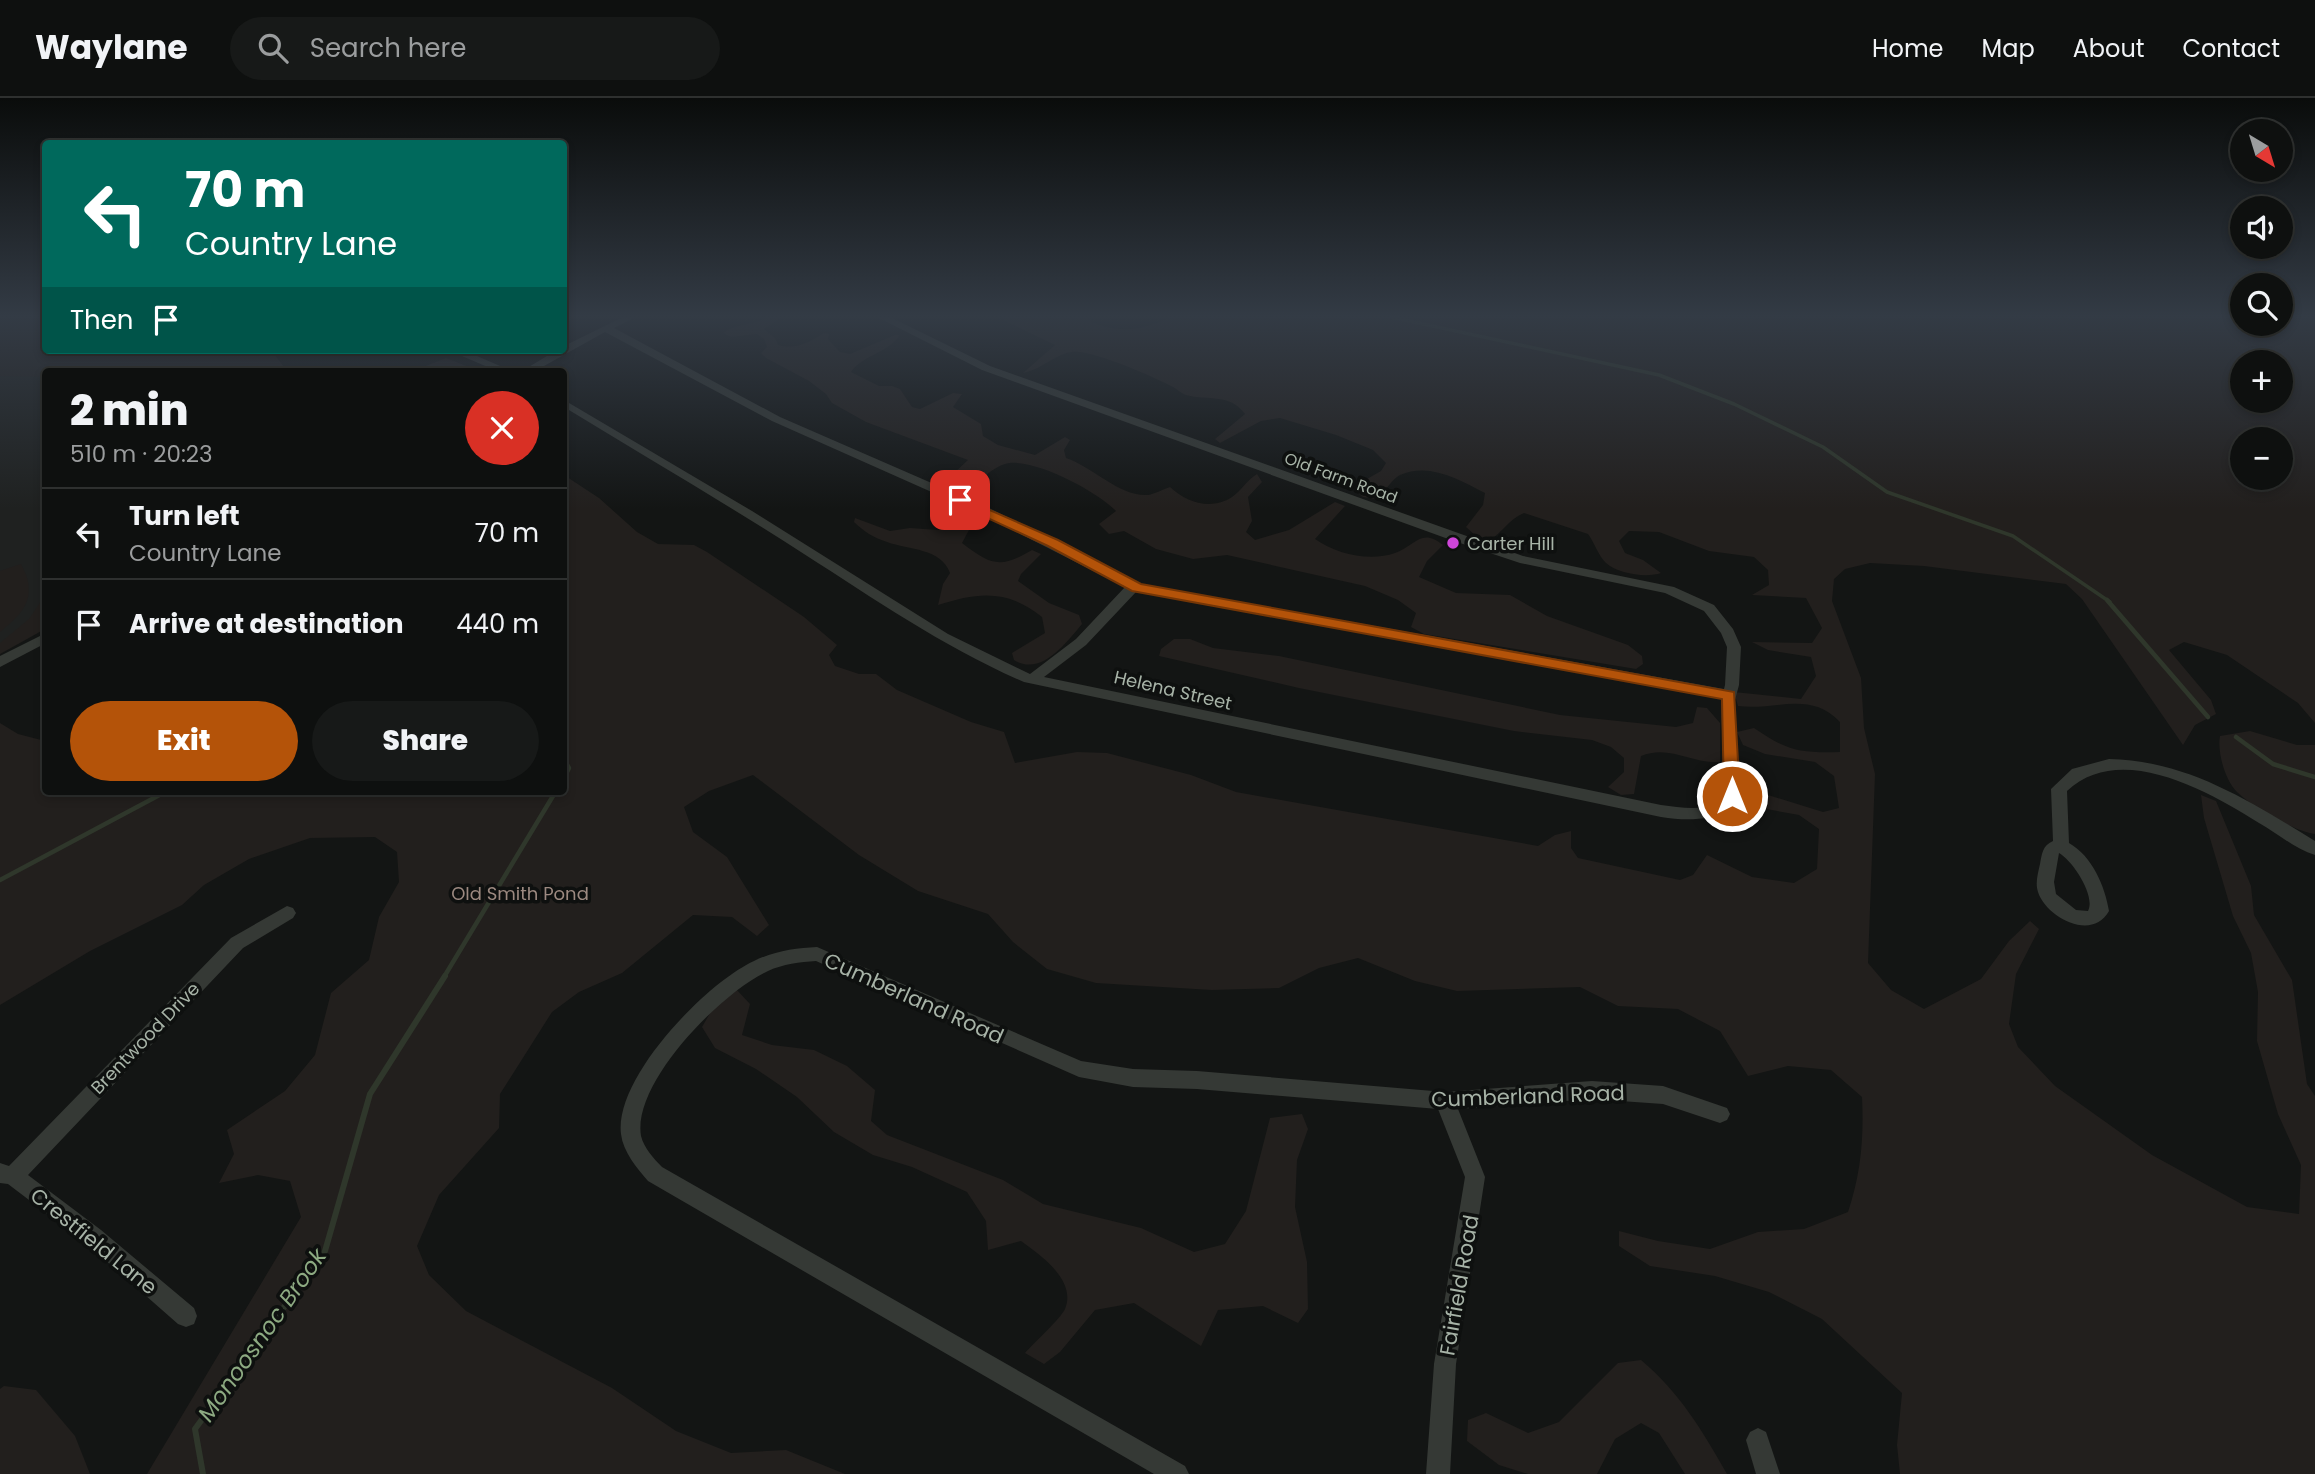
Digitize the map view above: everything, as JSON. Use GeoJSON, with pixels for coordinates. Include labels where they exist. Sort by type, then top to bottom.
{"type":"FeatureCollection","features":[{"type":"Feature","properties":{"kind":"street"},"geometry":{"type":"LineString","coordinates":[[705,381],[776,419],[985,511],[1135,586],[1535,662],[1729,695]]}},
{"type":"Feature","properties":{"kind":"street","name":"Old Farm Road"},"geometry":{"type":"LineString","coordinates":[[1023,381],[1520,559],[1659,588],[1691,600],[1709,608],[1720,620],[1734,647],[1729,695]]}},
{"type":"Feature","properties":{"kind":"street","name":"Helena Street"},"geometry":{"type":"LineString","coordinates":[[567,405],[994,665],[1032,679],[1622,804],[1690,815],[1709,814],[1726,808],[1732,796],[1729,695]]}},
{"type":"Feature","properties":{"kind":"street"},"geometry":{"type":"LineString","coordinates":[[1032,679],[1081,642],[1135,586]]}},
{"type":"Feature","properties":{"kind":"street"},"geometry":{"type":"LineString","coordinates":[[0,662],[42,639]]}},
{"type":"Feature","properties":{"kind":"street"},"geometry":{"type":"LineString","coordinates":[[2061,846],[2059,789],[2078,772],[2103,766],[2134,765],[2191,778],[2315,849]]}},
{"type":"Feature","properties":{"kind":"street","name":"Brentwood Drive"},"geometry":{"type":"LineString","coordinates":[[6,1175],[237,943],[287,913]]}},
{"type":"Feature","properties":{"kind":"street","name":"Cumberland Road"},"geometry":{"type":"LineString","coordinates":[[1177,1474],[655,1174],[641,1156],[630,1129],[639,1093],[691,1017],[758,967],[789,956],[817,954],[1079,1069],[1133,1078],[1197,1080],[1445,1101],[1592,1090],[1663,1095],[1720,1114]]}},
{"type":"Feature","properties":{"kind":"street","name":"Fairfield Road"},"geometry":{"type":"LineString","coordinates":[[1438,1474],[1445,1364],[1475,1177],[1445,1101]]}},
{"type":"Feature","properties":{"kind":"street","name":"Crestfield Lane"},"geometry":{"type":"LineString","coordinates":[[6,1175],[94,1237],[186,1316]]}},
{"type":"Feature","properties":{"kind":"street"},"geometry":{"type":"LineString","coordinates":[[1758,1440],[1768,1474]]}},
{"type":"Feature","properties":{"kind":"shaded area"},"geometry":{"type":"Polygon","coordinates":[[[0,381],[42,381],[42,630],[0,653],[0,381]]]}},
{"type":"Feature","properties":{"kind":"green space"},"geometry":{"type":"Polygon","coordinates":[[[809,381],[869,381],[879,386],[892,386],[900,389],[912,407],[920,409],[953,393],[962,394],[953,407],[981,424],[983,436],[998,445],[1035,455],[1065,437],[1070,440],[1064,450],[1066,458],[1117,487],[1138,494],[1153,494],[1170,487],[1183,497],[1199,503],[1216,503],[1232,497],[1257,474],[1262,482],[1248,497],[1252,521],[1246,532],[1255,540],[1289,530],[1335,502],[1345,506],[1315,539],[1323,544],[1353,555],[1375,557],[1395,553],[1423,538],[1435,540],[1443,545],[1427,561],[1419,577],[1456,593],[1510,595],[1547,616],[1628,645],[1642,656],[1643,664],[1636,669],[1424,634],[1411,627],[1416,613],[1398,600],[1365,586],[1227,555],[1193,559],[1156,549],[1124,531],[1109,534],[1099,524],[1116,511],[1107,503],[1064,477],[1031,465],[1005,464],[995,468],[969,489],[952,490],[940,486],[968,460],[866,422],[832,403],[826,394],[809,381]]]}},
{"type":"Feature","properties":{"kind":"green space","name":"Old Smith Pond"},"geometry":{"type":"Polygon","coordinates":[[[1161,381],[2230,381],[2230,413],[2293,413],[2293,381],[2315,381],[2315,723],[2298,703],[2227,655],[2184,642],[2169,650],[2211,700],[2216,714],[2195,725],[2183,745],[2082,599],[2066,584],[1924,566],[1870,563],[1845,569],[1834,579],[1832,601],[1861,678],[1864,728],[1875,774],[1868,963],[1891,990],[1924,1009],[1981,979],[2009,941],[2030,921],[2039,929],[2016,974],[2009,1024],[2018,1047],[2055,1086],[2152,1155],[2247,1207],[2299,1214],[2301,1165],[2278,1114],[2257,1041],[2258,992],[2251,953],[2233,916],[2204,818],[2201,795],[2216,801],[2251,886],[2254,915],[2292,980],[2307,1084],[2315,1096],[2315,1474],[1900,1474],[1897,1445],[1902,1393],[1822,1319],[1769,1292],[1715,1276],[1650,1266],[1619,1246],[1619,1231],[1658,1241],[1710,1249],[1758,1232],[1804,1229],[1848,1212],[1861,1155],[1862,1097],[1831,1070],[1788,1066],[1748,1076],[1720,1031],[1678,1009],[1618,1006],[1580,987],[1457,991],[1415,981],[1358,958],[1319,968],[1279,988],[1212,990],[1096,983],[1047,969],[1013,942],[988,914],[918,891],[859,855],[753,775],[709,791],[684,807],[693,832],[727,857],[769,925],[757,936],[732,917],[693,915],[622,973],[579,992],[552,1012],[500,1094],[499,1128],[439,1195],[417,1246],[429,1275],[466,1311],[612,1388],[676,1431],[731,1453],[786,1450],[845,1474],[147,1474],[301,1217],[290,1181],[258,1175],[219,1183],[234,1154],[227,1130],[285,1091],[315,1055],[331,993],[369,960],[379,917],[399,882],[397,852],[375,837],[310,838],[249,859],[204,885],[182,905],[90,951],[0,1005],[0,723],[18,734],[42,740],[42,795],[567,795],[567,477],[599,498],[637,532],[658,544],[694,545],[804,617],[837,645],[829,655],[835,666],[859,674],[876,674],[897,690],[971,722],[1004,732],[1015,763],[1077,752],[1107,753],[1191,775],[1236,792],[1538,846],[1555,835],[1571,831],[1571,848],[1578,858],[1680,880],[1693,875],[1707,855],[1752,877],[1794,883],[1817,869],[1819,829],[1799,815],[1761,808],[1754,796],[1765,794],[1823,812],[1839,808],[1834,776],[1815,762],[1765,754],[1743,745],[1737,732],[1754,728],[1776,742],[1795,749],[1840,752],[1840,722],[1829,712],[1804,704],[1738,706],[1734,692],[1801,699],[1816,676],[1811,657],[1768,650],[1752,642],[1812,643],[1822,628],[1806,598],[1752,595],[1769,585],[1768,570],[1754,557],[1709,551],[1659,532],[1629,531],[1619,541],[1625,553],[1643,560],[1661,573],[1633,574],[1606,563],[1588,534],[1524,513],[1489,541],[1477,537],[1466,527],[1483,505],[1485,493],[1455,478],[1422,470],[1411,472],[1397,477],[1377,499],[1363,497],[1351,488],[1381,471],[1386,463],[1373,450],[1336,435],[1280,418],[1261,421],[1220,443],[1215,439],[1245,414],[1226,400],[1184,394],[1161,381]]]}},
{"type":"Feature","properties":{"kind":"green space"},"geometry":{"type":"Polygon","coordinates":[[[855,518],[890,531],[958,527],[969,530],[962,543],[988,560],[996,562],[1012,560],[1032,550],[1041,554],[1021,574],[1018,581],[1049,603],[1079,615],[1082,624],[1061,648],[1043,661],[1024,664],[1014,660],[1012,653],[1045,633],[1042,617],[1017,601],[1005,597],[967,597],[938,605],[943,584],[950,573],[946,565],[932,554],[873,536],[854,522],[855,518]]]}},
{"type":"Feature","properties":{"kind":"green space"},"geometry":{"type":"Polygon","coordinates":[[[21,564],[29,585],[27,602],[17,617],[0,632],[0,571],[21,564]]]}},
{"type":"Feature","properties":{"kind":"green space"},"geometry":{"type":"Polygon","coordinates":[[[42,600],[42,631],[0,654],[0,643],[29,619],[42,600]]]}},
{"type":"Feature","properties":{"kind":"green space"},"geometry":{"type":"Polygon","coordinates":[[[1174,639],[1190,639],[1213,648],[1279,656],[1560,715],[1676,727],[1693,723],[1697,707],[1707,708],[1720,723],[1720,762],[1661,752],[1641,756],[1634,794],[1621,795],[1608,787],[1624,772],[1624,758],[1611,747],[1592,740],[1514,731],[1299,688],[1159,656],[1161,649],[1174,639]]]}},
{"type":"Feature","properties":{"kind":"green space"},"geometry":{"type":"Polygon","coordinates":[[[2250,731],[2297,745],[2315,745],[2315,834],[2274,818],[2253,805],[2233,787],[2223,766],[2220,736],[2250,731]]]}},
{"type":"Feature","properties":{"kind":"green space"},"geometry":{"type":"Polygon","coordinates":[[[736,989],[750,1004],[742,1035],[772,1045],[814,1050],[847,1066],[875,1090],[871,1121],[887,1135],[1003,1180],[1043,1204],[1141,1228],[1194,1252],[1225,1244],[1246,1211],[1270,1118],[1302,1114],[1308,1129],[1297,1160],[1295,1207],[1307,1262],[1308,1309],[1298,1323],[1263,1306],[1218,1310],[1201,1346],[1134,1303],[1095,1310],[1060,1352],[1044,1364],[1025,1353],[1065,1309],[1066,1288],[1055,1269],[1021,1241],[988,1250],[986,1221],[967,1192],[912,1167],[873,1155],[834,1132],[797,1097],[756,1069],[715,1048],[702,1027],[713,1008],[736,989]]]}},
{"type":"Feature","properties":{"kind":"green space"},"geometry":{"type":"Polygon","coordinates":[[[1641,1360],[1689,1413],[1727,1474],[1685,1474],[1659,1433],[1641,1423],[1615,1439],[1597,1474],[1528,1474],[1499,1465],[1467,1441],[1468,1420],[1486,1413],[1528,1433],[1559,1422],[1618,1363],[1641,1360]]]}},
{"type":"Feature","properties":{"kind":"green space"},"geometry":{"type":"Polygon","coordinates":[[[4,1386],[36,1390],[75,1436],[90,1474],[0,1474],[0,1389],[4,1386]]]}},
{"type":"Feature","properties":{"kind":"waterway"},"geometry":{"type":"LineString","coordinates":[[1675,381],[1734,404],[1823,447],[1887,492],[2013,536],[2110,602]]}},
{"type":"Feature","properties":{"kind":"waterway"},"geometry":{"type":"LineString","coordinates":[[2107,600],[2208,717]]}},
{"type":"Feature","properties":{"kind":"waterway"},"geometry":{"type":"LineString","coordinates":[[2236,737],[2273,764],[2315,777]]}},
{"type":"Feature","properties":{"kind":"waterway","name":"Monoosnoc Brook"},"geometry":{"type":"LineString","coordinates":[[567,764],[567,772]]}},
{"type":"Feature","properties":{"kind":"waterway","name":"Monoosnoc Brook"},"geometry":{"type":"LineString","coordinates":[[0,880],[159,795]]}},
{"type":"Feature","properties":{"kind":"waterway","name":"Monoosnoc Brook"},"geometry":{"type":"LineString","coordinates":[[444,977],[554,795]]}},
{"type":"Feature","properties":{"kind":"waterway","name":"Monoosnoc Brook"},"geometry":{"type":"LineString","coordinates":[[203,1474],[195,1429],[325,1251],[370,1094],[445,976]]}},
{"type":"Feature","properties":{"kind":"place","name":"Carter Hill"},"geometry":{"type":"Point","coordinates":[1453,543]}},
{"type":"Feature","properties":{"kind":"route"},"geometry":{"type":"LineString","coordinates":[[960,500],[1053,543],[1137,588],[1617,677],[1729,695],[1732,796]]}}]}
